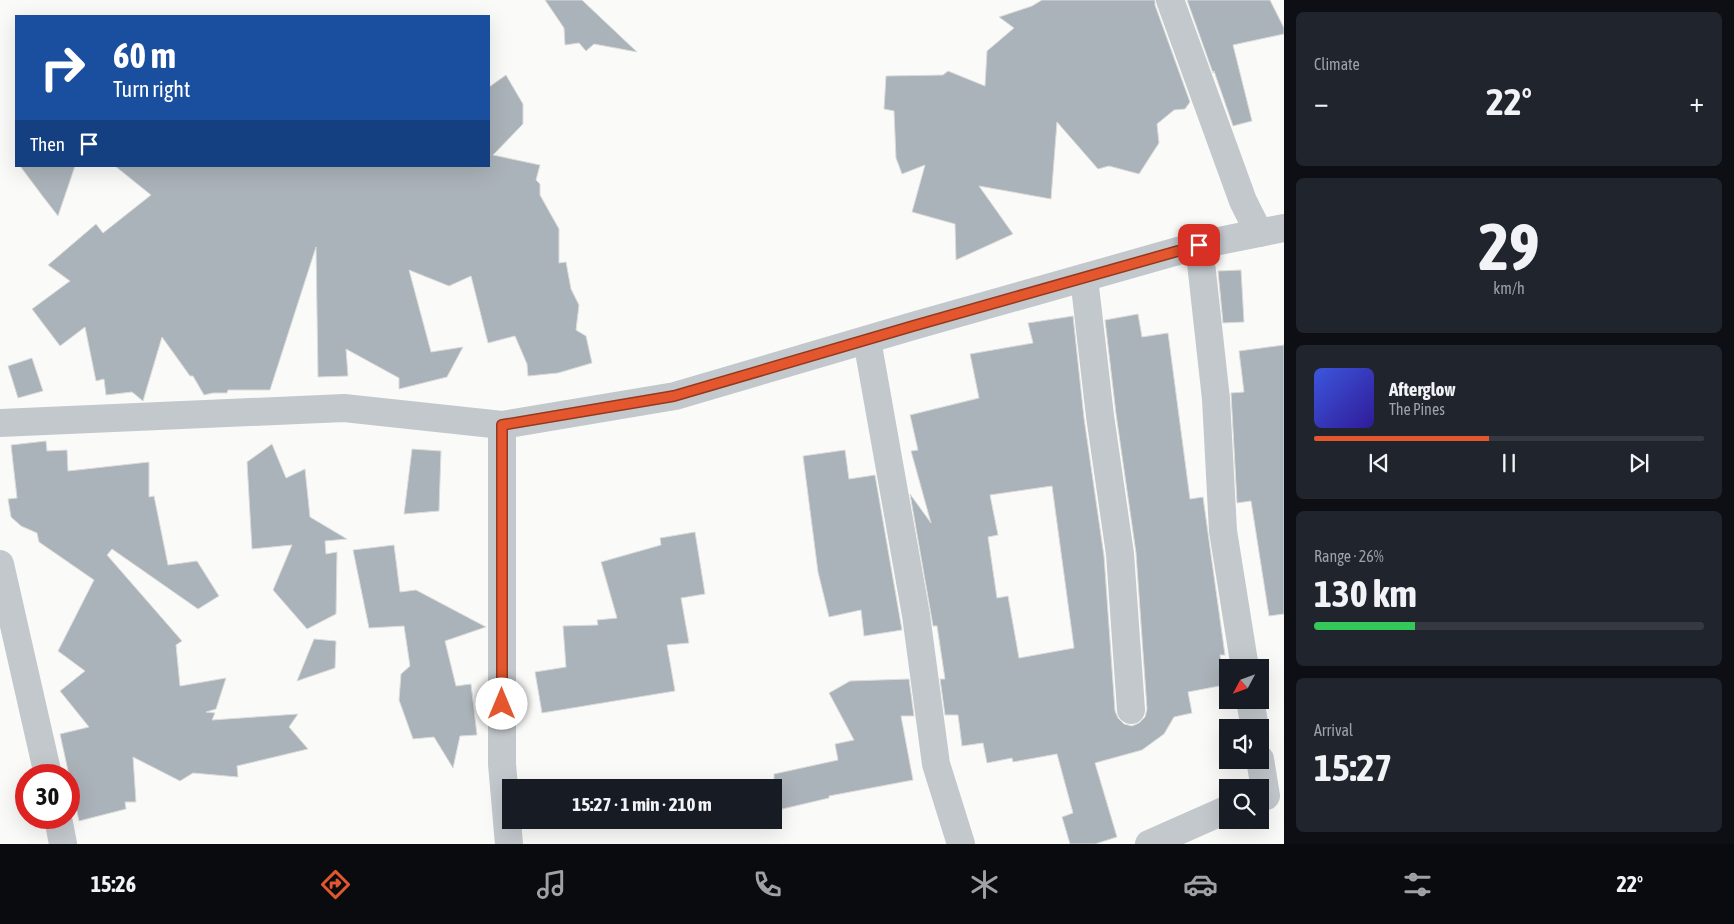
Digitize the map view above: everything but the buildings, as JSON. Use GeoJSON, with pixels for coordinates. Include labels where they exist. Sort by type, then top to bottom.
{"type":"FeatureCollection","features":[{"type":"Feature","properties":{"kind":"street"},"geometry":{"type":"LineString","coordinates":[[1170,0],[1243,201],[1271,231]]}},
{"type":"Feature","properties":{"kind":"street"},"geometry":{"type":"LineString","coordinates":[[0,423],[344,408],[502,425],[674,396],[1199,245],[1271,231]]}},
{"type":"Feature","properties":{"kind":"street"},"geometry":{"type":"LineString","coordinates":[[1199,245],[1216,399],[1222,531],[1243,659]]}},
{"type":"Feature","properties":{"kind":"street"},"geometry":{"type":"LineString","coordinates":[[1084,278],[1100,416],[1120,554],[1131,710]]}},
{"type":"Feature","properties":{"kind":"street"},"geometry":{"type":"LineString","coordinates":[[867,340],[916,616],[936,764],[961,844]]}},
{"type":"Feature","properties":{"kind":"street"},"geometry":{"type":"LineString","coordinates":[[502,425],[502,764],[510,844]]}},
{"type":"Feature","properties":{"kind":"street"},"geometry":{"type":"LineString","coordinates":[[0,564],[45,764]]}},
{"type":"Feature","properties":{"kind":"street"},"geometry":{"type":"LineString","coordinates":[[1263,769],[1270,795]]}},
{"type":"Feature","properties":{"kind":"street"},"geometry":{"type":"LineString","coordinates":[[1149,844],[1219,813]]}},
{"type":"Feature","properties":{"kind":"street"},"geometry":{"type":"LineString","coordinates":[[60,829],[63,844]]}},
{"type":"Feature","properties":{"kind":"route"},"geometry":{"type":"LineString","coordinates":[[502,704],[502,425],[674,396],[1199,245]]}}]}
